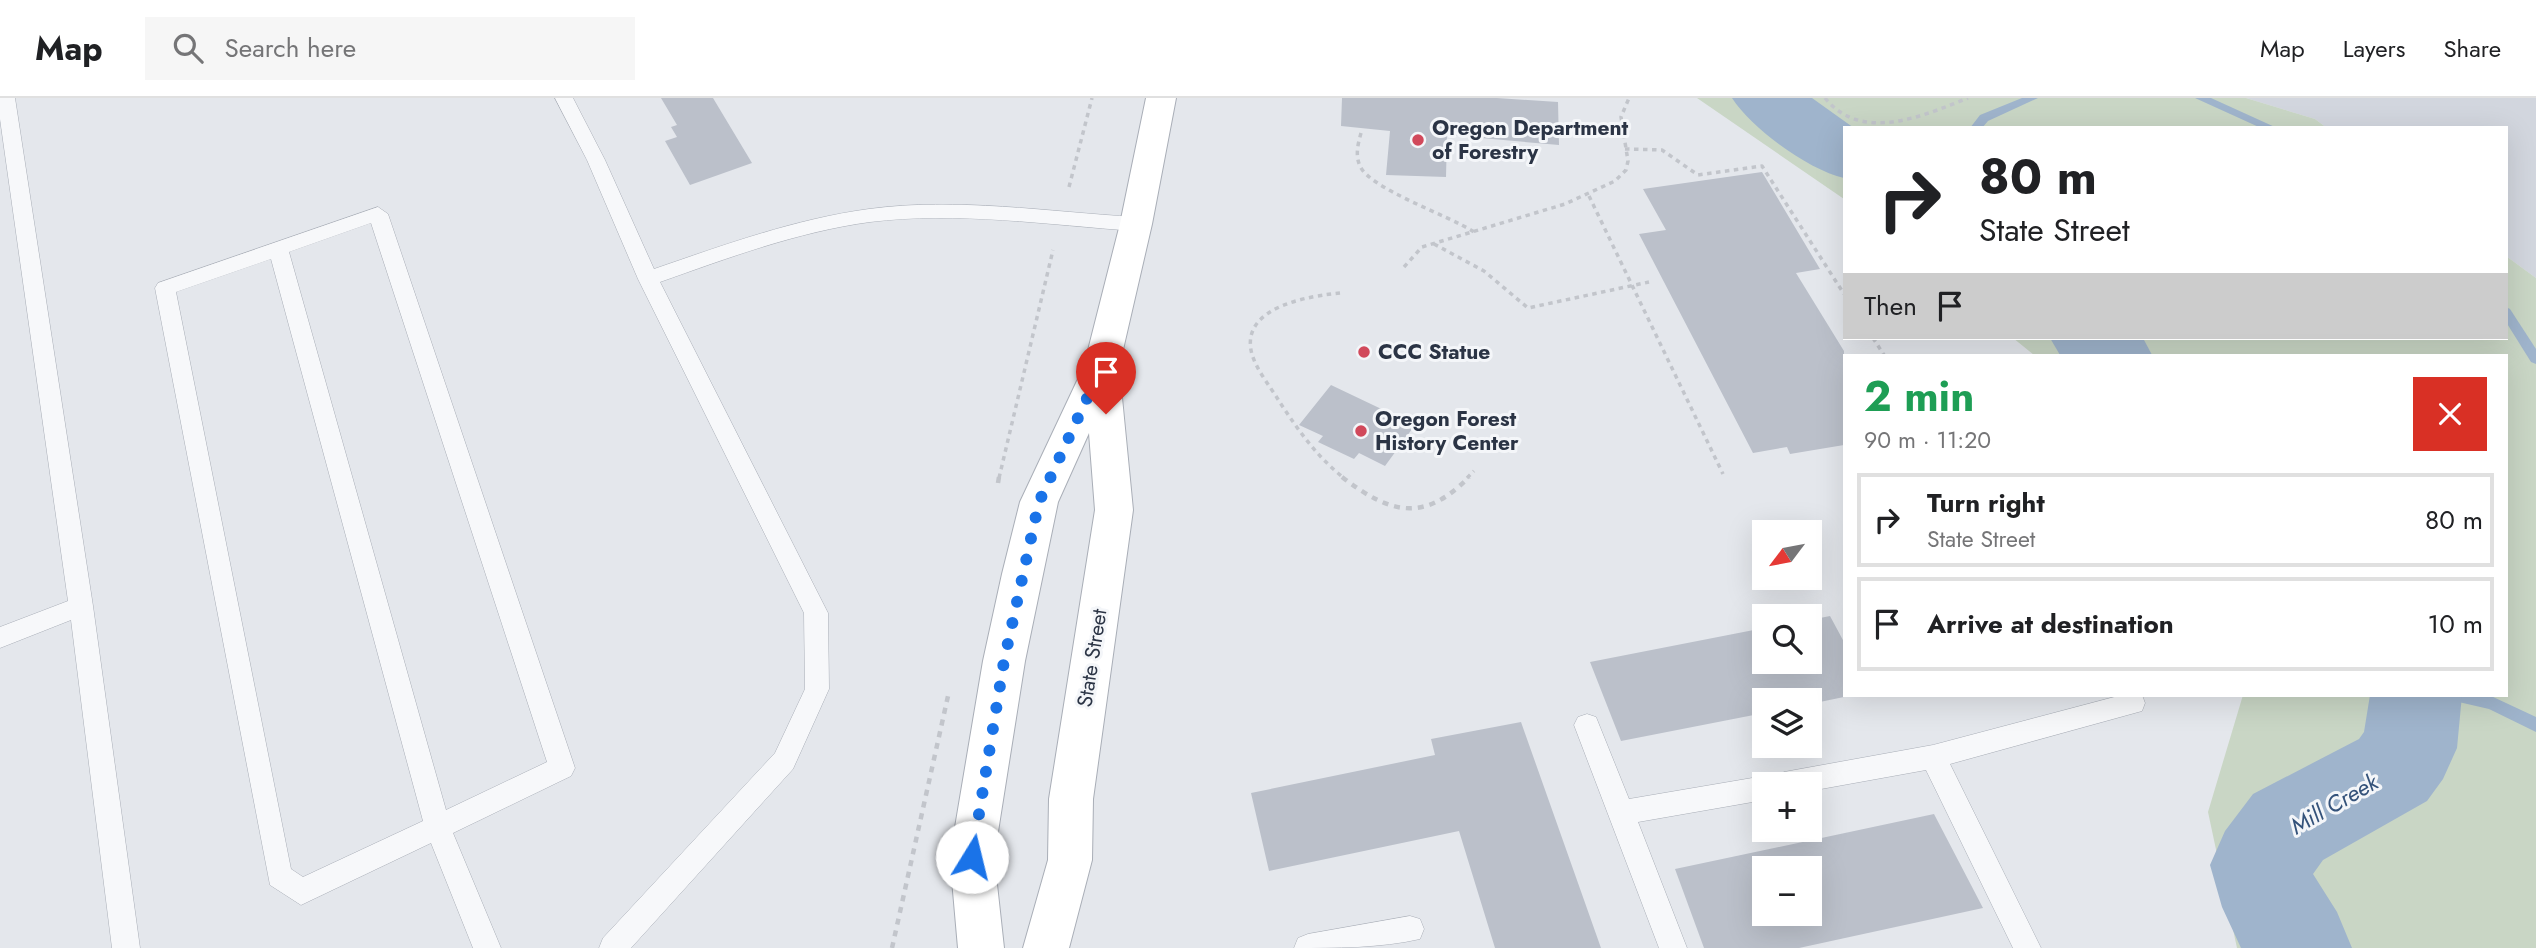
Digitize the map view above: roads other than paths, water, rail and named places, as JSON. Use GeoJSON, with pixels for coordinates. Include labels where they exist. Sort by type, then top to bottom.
{"type":"FeatureCollection","features":[{"type":"Feature","properties":{"kind":"main road","name":"State Street"},"geometry":{"type":"LineString","coordinates":[[981,948],[972,857],[1019,586],[1039,502],[1102,366],[1136,224],[1161,98]]}},
{"type":"Feature","properties":{"kind":"main road","name":"State Street"},"geometry":{"type":"LineString","coordinates":[[1046,948],[1070,860],[1072,799],[1114,510],[1102,366]]}},
{"type":"Feature","properties":{"kind":"lane"},"geometry":{"type":"LineString","coordinates":[[6,98],[81,606],[126,948]]}},
{"type":"Feature","properties":{"kind":"lane"},"geometry":{"type":"LineString","coordinates":[[564,98],[596,160],[648,279],[816,613],[817,689],[784,761],[613,948]]}},
{"type":"Feature","properties":{"kind":"lane"},"geometry":{"type":"LineString","coordinates":[[648,279],[748,243],[839,220],[936,212],[1136,224]]}},
{"type":"Feature","properties":{"kind":"lane"},"geometry":{"type":"LineString","coordinates":[[378,214],[562,768],[301,892],[279,876],[165,288],[278,248],[378,214]]}},
{"type":"Feature","properties":{"kind":"lane"},"geometry":{"type":"LineString","coordinates":[[278,248],[438,827],[488,948]]}},
{"type":"Feature","properties":{"kind":"lane"},"geometry":{"type":"LineString","coordinates":[[0,638],[81,606]]}},
{"type":"Feature","properties":{"kind":"lane"},"geometry":{"type":"LineString","coordinates":[[1822,777],[1933,757],[2133,703]]}},
{"type":"Feature","properties":{"kind":"lane"},"geometry":{"type":"LineString","coordinates":[[1587,725],[1673,948]]}},
{"type":"Feature","properties":{"kind":"lane"},"geometry":{"type":"LineString","coordinates":[[1933,757],[2027,948]]}},
{"type":"Feature","properties":{"kind":"lane"},"geometry":{"type":"LineString","coordinates":[[1621,813],[1752,790]]}},
{"type":"Feature","properties":{"kind":"lane"},"geometry":{"type":"LineString","coordinates":[[1308,948],[1410,929]]}},
{"type":"Feature","properties":{"kind":"waterway","name":"Mill Creek"},"geometry":{"type":"LineString","coordinates":[[1766,98],[1843,154]]}},
{"type":"Feature","properties":{"kind":"waterway"},"geometry":{"type":"LineString","coordinates":[[1977,126],[1984,118],[2032,98]]}},
{"type":"Feature","properties":{"kind":"waterway"},"geometry":{"type":"LineString","coordinates":[[2201,98],[2267,126]]}},
{"type":"Feature","properties":{"kind":"waterway"},"geometry":{"type":"LineString","coordinates":[[2508,315],[2536,359]]}},
{"type":"Feature","properties":{"kind":"waterway","name":"Mill Creek"},"geometry":{"type":"LineString","coordinates":[[2092,340],[2112,354]]}},
{"type":"Feature","properties":{"kind":"waterway","name":"Mill Creek"},"geometry":{"type":"LineString","coordinates":[[2300,948],[2273,907],[2260,865],[2288,827],[2393,770],[2409,748],[2416,697]]}},
{"type":"Feature","properties":{"kind":"waterway"},"geometry":{"type":"LineString","coordinates":[[2464,697],[2491,703],[2536,725]]}},
{"type":"Feature","properties":{"kind":"place","name":"Oregon Department of Forestry"},"geometry":{"type":"Point","coordinates":[1418,140]}},
{"type":"Feature","properties":{"kind":"place","name":"CCC Statue"},"geometry":{"type":"Point","coordinates":[1364,352]}},
{"type":"Feature","properties":{"kind":"place","name":"Oregon Forest History Center"},"geometry":{"type":"Point","coordinates":[1361,431]}}]}
